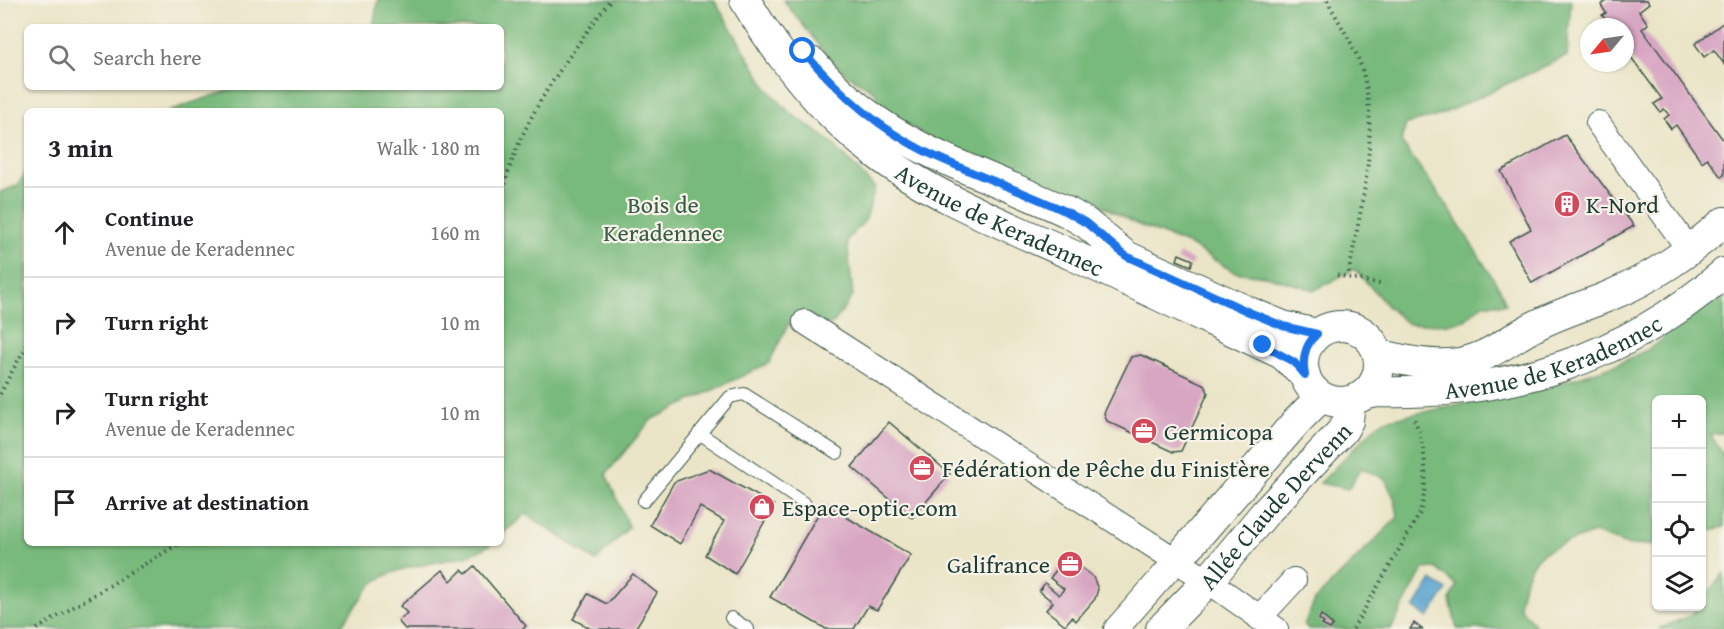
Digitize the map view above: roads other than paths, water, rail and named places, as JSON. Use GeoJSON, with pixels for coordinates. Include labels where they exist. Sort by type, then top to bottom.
{"type":"FeatureCollection","features":[{"type":"Feature","properties":{"kind":"street","name":"Avenue de Keradennec"},"geometry":{"type":"LineString","coordinates":[[745,0],[792,69],[816,97],[852,133],[900,170],[1000,223],[1282,354],[1335,392],[1453,390],[1500,383],[1552,369],[1607,350],[1647,330],[1672,314],[1724,273]]}},
{"type":"Feature","properties":{"kind":"street","name":"Avenue de Keradennec"},"geometry":{"type":"LineString","coordinates":[[766,0],[827,80],[871,118],[901,138],[960,167],[1069,213],[1086,223],[1126,256],[1258,315],[1317,334]]}},
{"type":"Feature","properties":{"kind":"street"},"geometry":{"type":"LineString","coordinates":[[1598,123],[1690,251]]}},
{"type":"Feature","properties":{"kind":"street","name":"Avenue de Keradennec"},"geometry":{"type":"LineString","coordinates":[[1378,354],[1412,363],[1458,363],[1490,354],[1537,325],[1578,310],[1647,278],[1690,251],[1724,222]]}},
{"type":"Feature","properties":{"kind":"street"},"geometry":{"type":"LineString","coordinates":[[805,322],[1208,581],[1267,623],[1294,580]]}},
{"type":"Feature","properties":{"kind":"street"},"geometry":{"type":"LineString","coordinates":[[1334,326],[1358,329],[1368,336],[1378,354],[1380,369],[1377,378],[1335,392],[1303,363],[1305,350],[1317,334],[1334,326]]}},
{"type":"Feature","properties":{"kind":"street","name":"Allée Claude Dervenn"},"geometry":{"type":"LineString","coordinates":[[1116,629],[1296,422],[1335,392],[1348,421],[1343,430],[1265,513],[1208,581],[1161,629]]}},
{"type":"Feature","properties":{"kind":"lane"},"geometry":{"type":"LineString","coordinates":[[644,501],[730,397],[744,394],[837,453]]}},
{"type":"Feature","properties":{"kind":"lane"},"geometry":{"type":"LineString","coordinates":[[699,433],[805,504]]}},
{"type":"Feature","properties":{"kind":"lane"},"geometry":{"type":"LineString","coordinates":[[732,618],[748,629]]}},
{"type":"Feature","properties":{"kind":"water"},"geometry":{"type":"Polygon","coordinates":[[[1432,580],[1447,590],[1428,618],[1414,608],[1432,580]]]}},
{"type":"Feature","properties":{"kind":"place","name":"K-Nord"},"geometry":{"type":"Point","coordinates":[1567,204]}},
{"type":"Feature","properties":{"kind":"place","name":"Germicopa"},"geometry":{"type":"Point","coordinates":[1144,431]}},
{"type":"Feature","properties":{"kind":"place","name":"Fédération de Pêche du Finistère"},"geometry":{"type":"Point","coordinates":[922,468]}},
{"type":"Feature","properties":{"kind":"place","name":"Espace-optic.com"},"geometry":{"type":"Point","coordinates":[762,507]}},
{"type":"Feature","properties":{"kind":"place","name":"Galifrance"},"geometry":{"type":"Point","coordinates":[1070,564]}},
{"type":"Feature","properties":{"kind":"park label","name":"Bois de Keradennec"},"geometry":{"type":"Point","coordinates":[663,218]}}]}
